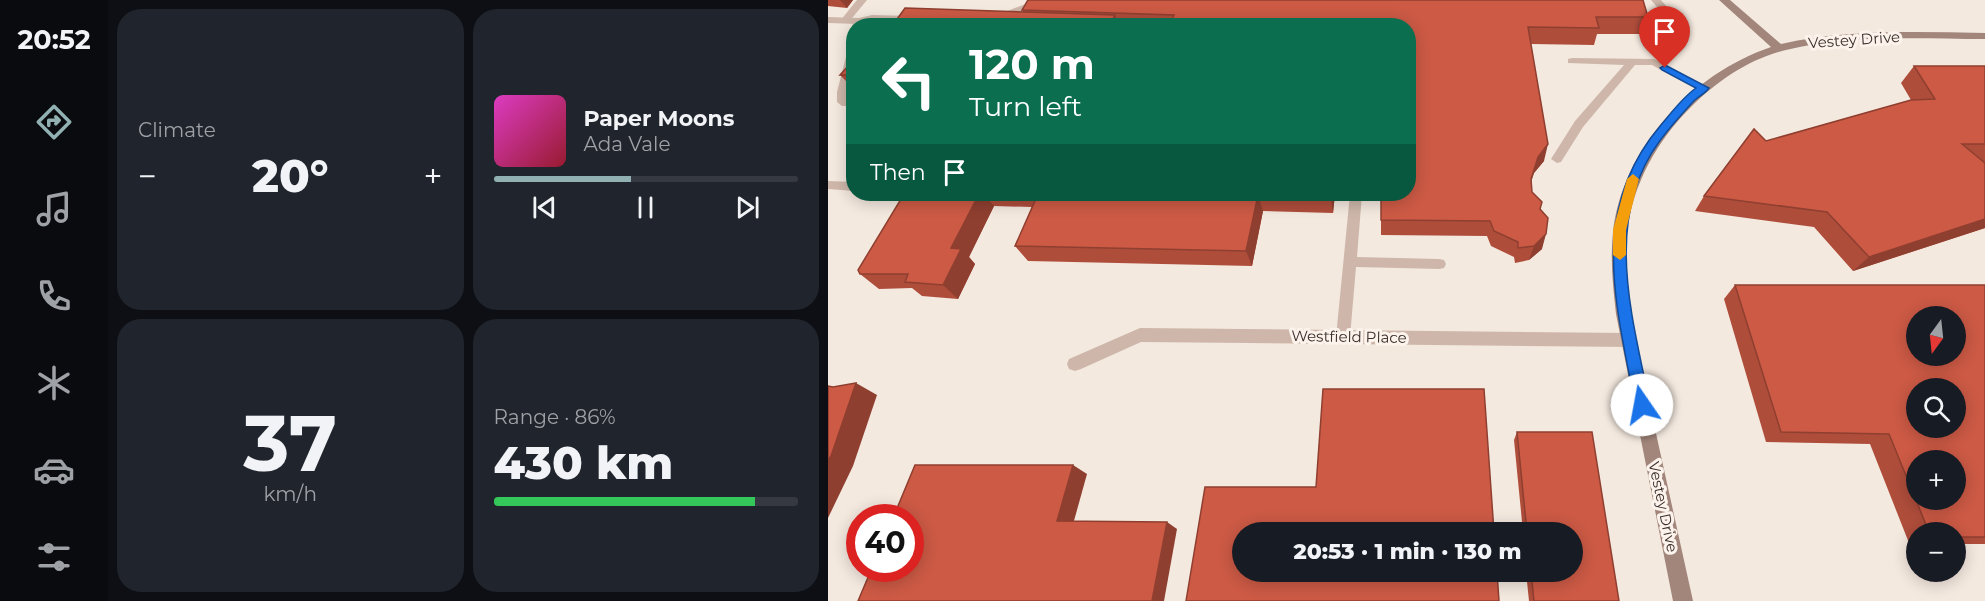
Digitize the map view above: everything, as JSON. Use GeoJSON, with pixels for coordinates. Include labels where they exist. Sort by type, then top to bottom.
{"type":"FeatureCollection","features":[{"type":"Feature","properties":{"kind":"street"},"geometry":{"type":"LineString","coordinates":[[1724,0],[1779,48]]}},
{"type":"Feature","properties":{"kind":"street"},"geometry":{"type":"LineString","coordinates":[[828,20],[845,21]]}},
{"type":"Feature","properties":{"kind":"street","name":"Vestey Drive"},"geometry":{"type":"LineString","coordinates":[[1683,601],[1619,282],[1620,230],[1634,177],[1654,141],[1689,99],[1734,66],[1779,48],[1820,39],[1867,36],[1985,36]]}},
{"type":"Feature","properties":{"kind":"street","name":"Westfield Place"},"geometry":{"type":"LineString","coordinates":[[1075,364],[1140,335],[1629,340]]}},
{"type":"Feature","properties":{"kind":"lane"},"geometry":{"type":"LineString","coordinates":[[847,18],[862,0]]}},
{"type":"Feature","properties":{"kind":"lane"},"geometry":{"type":"LineString","coordinates":[[995,18],[1028,6],[1032,0]]}},
{"type":"Feature","properties":{"kind":"lane"},"geometry":{"type":"LineString","coordinates":[[1656,0],[1676,23],[1676,32]]}},
{"type":"Feature","properties":{"kind":"lane"},"geometry":{"type":"LineString","coordinates":[[1572,61],[1653,62],[1704,88]]}},
{"type":"Feature","properties":{"kind":"lane"},"geometry":{"type":"LineString","coordinates":[[1557,159],[1579,124],[1633,61]]}},
{"type":"Feature","properties":{"kind":"lane"},"geometry":{"type":"LineString","coordinates":[[846,76],[842,102],[846,102]]}},
{"type":"Feature","properties":{"kind":"lane"},"geometry":{"type":"LineString","coordinates":[[828,185],[846,186]]}},
{"type":"Feature","properties":{"kind":"lane"},"geometry":{"type":"LineString","coordinates":[[1343,337],[1355,201]]}},
{"type":"Feature","properties":{"kind":"lane"},"geometry":{"type":"LineString","coordinates":[[1350,262],[1438,264]]}},
{"type":"Feature","properties":{"kind":"building"},"geometry":{"type":"Polygon","coordinates":[[[1028,0],[1643,0],[1648,17],[1596,17],[1599,28],[1528,27],[1548,144],[1538,157],[1531,179],[1532,192],[1542,202],[1540,209],[1548,218],[1546,234],[1534,246],[1518,248],[1518,242],[1494,231],[1490,221],[1381,220],[1381,201],[1416,201],[1416,18],[1173,18],[1174,15],[1022,10],[1028,0]]]}},
{"type":"Feature","properties":{"kind":"building"},"geometry":{"type":"Polygon","coordinates":[[[905,8],[1115,15],[1113,18],[898,18],[905,8]]]}},
{"type":"Feature","properties":{"kind":"building"},"geometry":{"type":"Polygon","coordinates":[[[1914,66],[1985,66],[1985,144],[1962,144],[1985,163],[1985,219],[1869,257],[1827,212],[1704,196],[1754,129],[1766,141],[1911,100],[1935,99],[1914,66]]]}},
{"type":"Feature","properties":{"kind":"building"},"geometry":{"type":"Polygon","coordinates":[[[900,201],[975,201],[951,248],[961,249],[943,285],[905,282],[908,274],[860,274],[858,270],[900,201]]]}},
{"type":"Feature","properties":{"kind":"building"},"geometry":{"type":"Polygon","coordinates":[[[1035,201],[1257,201],[1246,251],[1015,246],[1035,201]]]}},
{"type":"Feature","properties":{"kind":"building"},"geometry":{"type":"Polygon","coordinates":[[[1735,285],[1985,285],[1985,537],[1966,537],[1966,522],[1925,522],[1920,510],[1966,510],[1966,450],[1906,450],[1906,476],[1889,434],[1781,432],[1735,285]]]}},
{"type":"Feature","properties":{"kind":"building"},"geometry":{"type":"Polygon","coordinates":[[[856,383],[831,456],[828,461],[828,386],[856,383]]]}},
{"type":"Feature","properties":{"kind":"building"},"geometry":{"type":"Polygon","coordinates":[[[1323,389],[1484,389],[1493,522],[1232,522],[1232,582],[1498,582],[1499,601],[1186,601],[1205,487],[1316,487],[1323,389]]]}},
{"type":"Feature","properties":{"kind":"building"},"geometry":{"type":"Polygon","coordinates":[[[1517,432],[1592,432],[1619,601],[1534,601],[1532,582],[1583,582],[1583,522],[1526,522],[1517,432]]]}},
{"type":"Feature","properties":{"kind":"building"},"geometry":{"type":"Polygon","coordinates":[[[915,465],[1073,465],[1057,521],[1167,522],[1152,601],[858,601],[866,582],[924,582],[924,504],[899,504],[915,465]]]}},
{"type":"Feature","properties":{"kind":"slow traffic"},"geometry":{"type":"LineString","coordinates":[[1620,255],[1620,230],[1633,179]]}},
{"type":"Feature","properties":{"kind":"route"},"geometry":{"type":"LineString","coordinates":[[1642,405],[1619,282],[1620,230],[1634,177],[1654,141],[1689,99],[1704,88],[1665,68]]}}]}
